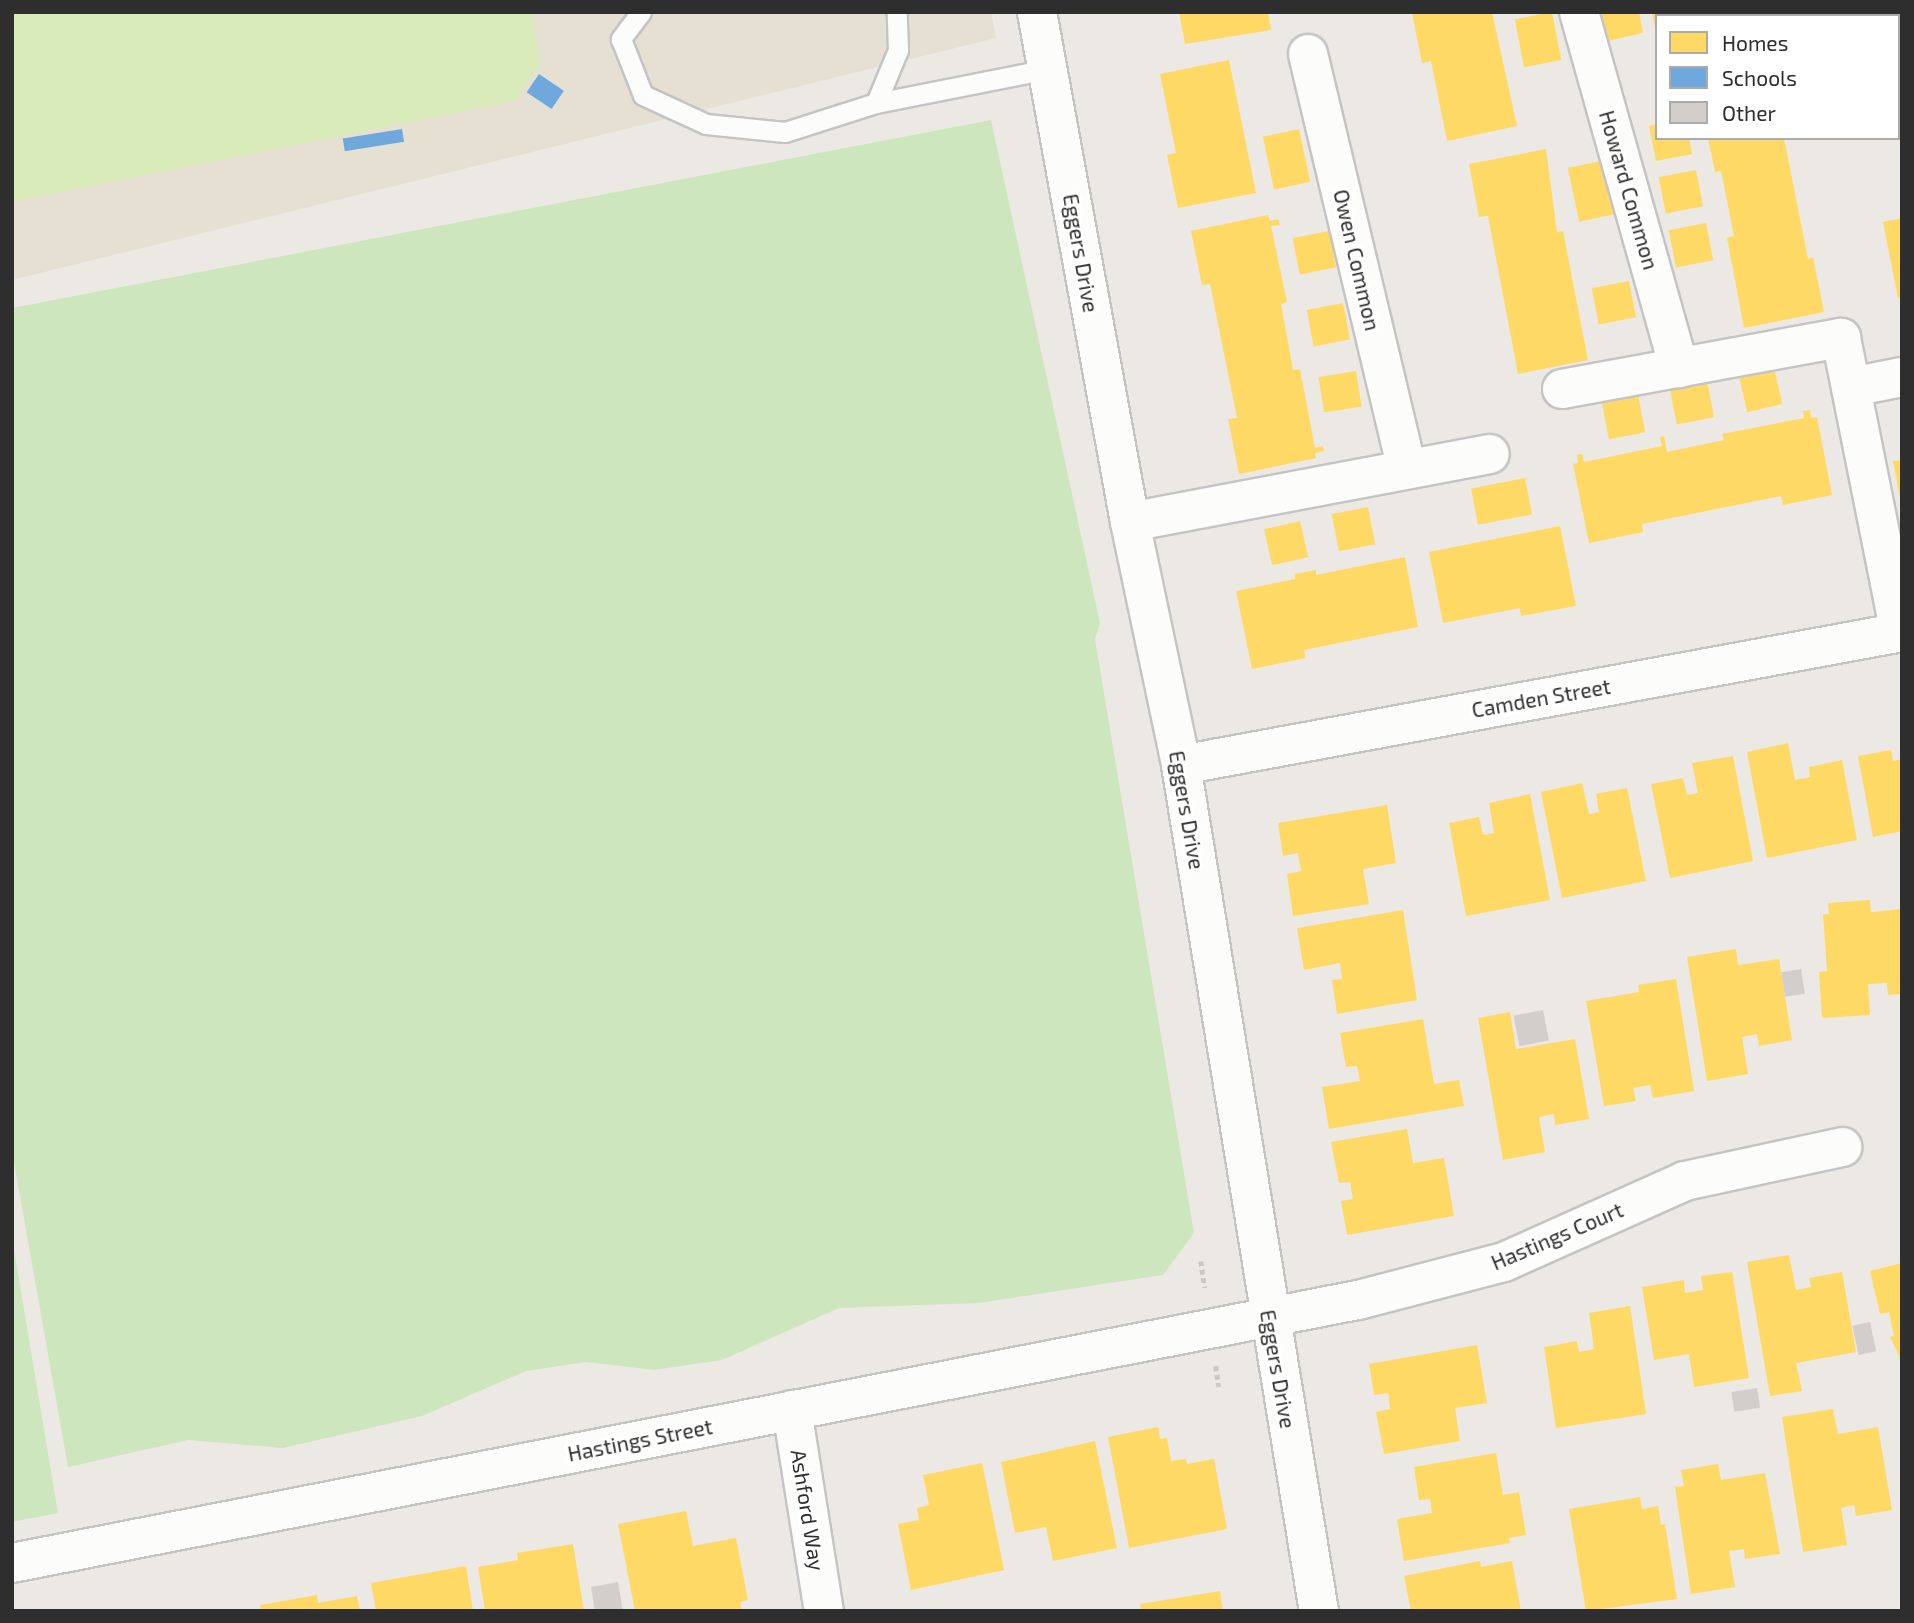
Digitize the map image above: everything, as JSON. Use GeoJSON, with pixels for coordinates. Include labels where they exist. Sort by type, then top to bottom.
{"type":"FeatureCollection","features":[{"type":"Feature","properties":{"kind":"street","name":"Eggers Drive"},"geometry":{"type":"LineString","coordinates":[[1037,12],[1130,522],[1181,765],[1268,1316],[1319,1611]]}},
{"type":"Feature","properties":{"kind":"street","name":"Howard Common"},"geometry":{"type":"LineString","coordinates":[[1579,12],[1679,368]]}},
{"type":"Feature","properties":{"kind":"street","name":"Owen Common"},"geometry":{"type":"LineString","coordinates":[[1308,54],[1406,466]]}},
{"type":"Feature","properties":{"kind":"street"},"geometry":{"type":"LineString","coordinates":[[1562,389],[1841,338],[1901,632]]}},
{"type":"Feature","properties":{"kind":"street"},"geometry":{"type":"LineString","coordinates":[[1851,387],[1902,377]]}},
{"type":"Feature","properties":{"kind":"street"},"geometry":{"type":"LineString","coordinates":[[1130,522],[1406,466],[1490,453]]}},
{"type":"Feature","properties":{"kind":"street","name":"Camden Street"},"geometry":{"type":"LineString","coordinates":[[1181,765],[1901,632]]}},
{"type":"Feature","properties":{"kind":"street","name":"Hastings Court"},"geometry":{"type":"LineString","coordinates":[[1268,1316],[1358,1300],[1504,1262],[1685,1181],[1842,1147]]}},
{"type":"Feature","properties":{"kind":"street","name":"Hastings Street"},"geometry":{"type":"LineString","coordinates":[[12,1563],[1268,1316]]}},
{"type":"Feature","properties":{"kind":"street","name":"Ashford Way"},"geometry":{"type":"LineString","coordinates":[[792,1410],[824,1611]]}},
{"type":"Feature","properties":{"kind":"lane"},"geometry":{"type":"LineString","coordinates":[[641,12],[621,39],[643,95],[706,124],[785,132],[876,103],[1047,69]]}},
{"type":"Feature","properties":{"kind":"lane"},"geometry":{"type":"LineString","coordinates":[[876,103],[898,50],[897,12]]}},
{"type":"Feature","properties":{"kind":"shaded area"},"geometry":{"type":"Polygon","coordinates":[[[12,12],[991,12],[996,38],[12,280],[12,12]]]}},
{"type":"Feature","properties":{"kind":"green space"},"geometry":{"type":"Polygon","coordinates":[[[12,12],[532,12],[540,62],[515,101],[12,202],[12,12]]]}},
{"type":"Feature","properties":{"kind":"green space"},"geometry":{"type":"Polygon","coordinates":[[[991,120],[1100,623],[1095,639],[1194,1233],[1163,1275],[979,1303],[839,1308],[722,1360],[654,1370],[586,1362],[526,1371],[422,1416],[283,1448],[188,1440],[68,1467],[12,1151],[12,308],[991,120]]]}},
{"type":"Feature","properties":{"kind":"green space"},"geometry":{"type":"Polygon","coordinates":[[[12,1237],[58,1513],[12,1522],[12,1237]]]}},
{"type":"Feature","properties":{"kind":"building: Homes"},"geometry":{"type":"Polygon","coordinates":[[[1179,12],[1268,12],[1271,30],[1185,44],[1179,12]]]}},
{"type":"Feature","properties":{"kind":"building: Homes"},"geometry":{"type":"Polygon","coordinates":[[[1492,12],[1517,126],[1447,141],[1431,61],[1422,63],[1412,13],[1492,12]]]}},
{"type":"Feature","properties":{"kind":"building: Homes"},"geometry":{"type":"Polygon","coordinates":[[[1552,12],[1561,60],[1524,67],[1515,19],[1552,12]]]}},
{"type":"Feature","properties":{"kind":"building: Homes"},"geometry":{"type":"Polygon","coordinates":[[[1601,12],[1639,12],[1643,33],[1607,41],[1601,12]]]}},
{"type":"Feature","properties":{"kind":"building: Homes"},"geometry":{"type":"Polygon","coordinates":[[[1652,12],[1736,12],[1655,14],[1655,28],[1652,12]]]}},
{"type":"Feature","properties":{"kind":"building: Homes"},"geometry":{"type":"Polygon","coordinates":[[[1229,60],[1256,193],[1178,208],[1167,155],[1176,153],[1160,74],[1229,60]]]}},
{"type":"Feature","properties":{"kind":"building: Homes"},"geometry":{"type":"Polygon","coordinates":[[[1655,124],[1655,140],[1689,140],[1692,154],[1656,161],[1649,126],[1655,124]]]}},
{"type":"Feature","properties":{"kind":"building: Homes"},"geometry":{"type":"Polygon","coordinates":[[[1299,129],[1310,182],[1274,190],[1263,137],[1299,129]]]}},
{"type":"Feature","properties":{"kind":"building: Homes"},"geometry":{"type":"Polygon","coordinates":[[[1708,140],[1784,140],[1808,259],[1813,257],[1824,312],[1744,328],[1727,238],[1734,236],[1721,171],[1715,172],[1708,140]]]}},
{"type":"Feature","properties":{"kind":"building: Homes"},"geometry":{"type":"Polygon","coordinates":[[[1546,149],[1557,232],[1563,231],[1588,360],[1518,374],[1488,216],[1479,217],[1469,164],[1546,149]]]}},
{"type":"Feature","properties":{"kind":"building: Homes"},"geometry":{"type":"Polygon","coordinates":[[[1605,160],[1616,214],[1579,222],[1568,168],[1605,160]]]}},
{"type":"Feature","properties":{"kind":"building: Homes"},"geometry":{"type":"Polygon","coordinates":[[[1696,170],[1703,206],[1666,214],[1659,177],[1696,170]]]}},
{"type":"Feature","properties":{"kind":"building: Homes"},"geometry":{"type":"Polygon","coordinates":[[[1268,215],[1270,221],[1278,219],[1280,225],[1271,226],[1287,302],[1281,304],[1293,370],[1300,369],[1315,448],[1323,446],[1324,451],[1315,453],[1316,458],[1239,474],[1228,419],[1237,418],[1210,284],[1202,285],[1191,231],[1268,215]]]}},
{"type":"Feature","properties":{"kind":"building: Homes"},"geometry":{"type":"Polygon","coordinates":[[[1902,218],[1902,297],[1898,298],[1883,222],[1902,218]]]}},
{"type":"Feature","properties":{"kind":"building: Homes"},"geometry":{"type":"Polygon","coordinates":[[[1706,223],[1713,260],[1676,268],[1669,230],[1706,223]]]}},
{"type":"Feature","properties":{"kind":"building: Homes"},"geometry":{"type":"Polygon","coordinates":[[[1329,231],[1336,267],[1300,274],[1293,238],[1329,231]]]}},
{"type":"Feature","properties":{"kind":"building: Homes"},"geometry":{"type":"Polygon","coordinates":[[[1629,281],[1636,317],[1599,325],[1592,288],[1629,281]]]}},
{"type":"Feature","properties":{"kind":"building: Homes"},"geometry":{"type":"Polygon","coordinates":[[[1343,303],[1350,339],[1314,346],[1307,310],[1343,303]]]}},
{"type":"Feature","properties":{"kind":"building: Homes"},"geometry":{"type":"Polygon","coordinates":[[[1774,368],[1782,404],[1747,412],[1739,376],[1774,368]]]}},
{"type":"Feature","properties":{"kind":"building: Homes"},"geometry":{"type":"Polygon","coordinates":[[[1356,371],[1362,407],[1324,413],[1318,377],[1356,371]]]}},
{"type":"Feature","properties":{"kind":"building: Homes"},"geometry":{"type":"Polygon","coordinates":[[[1707,381],[1714,417],[1677,425],[1670,388],[1707,381]]]}},
{"type":"Feature","properties":{"kind":"building: Homes"},"geometry":{"type":"Polygon","coordinates":[[[1638,395],[1645,432],[1609,439],[1602,402],[1638,395]]]}},
{"type":"Feature","properties":{"kind":"building: Homes"},"geometry":{"type":"Polygon","coordinates":[[[1810,410],[1811,418],[1817,417],[1832,495],[1783,505],[1781,496],[1642,524],[1643,532],[1589,543],[1573,464],[1578,463],[1577,455],[1582,454],[1584,462],[1662,446],[1660,437],[1664,436],[1667,452],[1724,440],[1722,434],[1804,418],[1803,411],[1810,410]]]}},
{"type":"Feature","properties":{"kind":"building: Homes"},"geometry":{"type":"Polygon","coordinates":[[[1902,460],[1902,497],[1900,498],[1893,461],[1902,460]]]}},
{"type":"Feature","properties":{"kind":"building: Homes"},"geometry":{"type":"Polygon","coordinates":[[[1525,478],[1532,514],[1478,525],[1471,488],[1525,478]]]}},
{"type":"Feature","properties":{"kind":"building: Homes"},"geometry":{"type":"Polygon","coordinates":[[[1368,507],[1375,544],[1339,551],[1332,514],[1368,507]]]}},
{"type":"Feature","properties":{"kind":"building: Homes"},"geometry":{"type":"Polygon","coordinates":[[[1300,521],[1308,557],[1272,565],[1264,529],[1300,521]]]}},
{"type":"Feature","properties":{"kind":"building: Homes"},"geometry":{"type":"Polygon","coordinates":[[[1560,526],[1576,606],[1521,616],[1520,608],[1443,623],[1429,552],[1560,526]]]}},
{"type":"Feature","properties":{"kind":"building: Homes"},"geometry":{"type":"Polygon","coordinates":[[[1405,557],[1418,627],[1304,650],[1306,658],[1252,669],[1236,591],[1295,579],[1294,574],[1316,570],[1316,575],[1405,557]]]}},
{"type":"Feature","properties":{"kind":"building: Homes"},"geometry":{"type":"Polygon","coordinates":[[[1788,743],[1795,780],[1810,777],[1809,767],[1842,760],[1857,840],[1767,858],[1747,752],[1788,743]]]}},
{"type":"Feature","properties":{"kind":"building: Homes"},"geometry":{"type":"Polygon","coordinates":[[[1891,750],[1893,761],[1902,759],[1902,831],[1873,837],[1858,756],[1891,750]]]}},
{"type":"Feature","properties":{"kind":"building: Homes"},"geometry":{"type":"Polygon","coordinates":[[[1733,756],[1753,861],[1670,878],[1651,784],[1683,778],[1687,795],[1698,793],[1692,763],[1733,756]]]}},
{"type":"Feature","properties":{"kind":"building: Homes"},"geometry":{"type":"Polygon","coordinates":[[[1582,783],[1589,814],[1599,812],[1596,794],[1627,788],[1646,881],[1562,898],[1541,792],[1582,783]]]}},
{"type":"Feature","properties":{"kind":"building: Homes"},"geometry":{"type":"Polygon","coordinates":[[[1530,794],[1550,900],[1466,916],[1449,823],[1479,817],[1483,835],[1494,833],[1489,803],[1530,794]]]}},
{"type":"Feature","properties":{"kind":"building: Homes"},"geometry":{"type":"Polygon","coordinates":[[[1387,805],[1396,863],[1363,869],[1369,904],[1293,916],[1287,874],[1301,871],[1298,853],[1283,856],[1278,823],[1387,805]]]}},
{"type":"Feature","properties":{"kind":"building: Homes"},"geometry":{"type":"Polygon","coordinates":[[[1870,900],[1871,912],[1902,909],[1902,994],[1888,995],[1887,983],[1868,984],[1870,1015],[1822,1018],[1819,972],[1827,971],[1823,914],[1829,914],[1828,903],[1870,900]]]}},
{"type":"Feature","properties":{"kind":"building: Homes"},"geometry":{"type":"Polygon","coordinates":[[[1403,910],[1417,1000],[1337,1014],[1332,980],[1342,979],[1340,963],[1304,970],[1297,928],[1403,910]]]}},
{"type":"Feature","properties":{"kind":"building: Homes"},"geometry":{"type":"Polygon","coordinates":[[[1736,949],[1738,965],[1779,959],[1792,1040],[1759,1046],[1757,1034],[1742,1037],[1748,1074],[1707,1081],[1687,957],[1736,949]]]}},
{"type":"Feature","properties":{"kind":"building: Homes"},"geometry":{"type":"Polygon","coordinates":[[[1676,979],[1694,1091],[1653,1098],[1650,1085],[1633,1088],[1636,1101],[1604,1106],[1586,1001],[1639,992],[1638,985],[1676,979]]]}},
{"type":"Feature","properties":{"kind":"building: Homes"},"geometry":{"type":"Polygon","coordinates":[[[1510,1012],[1516,1049],[1575,1039],[1589,1119],[1555,1125],[1554,1114],[1539,1117],[1545,1152],[1503,1160],[1478,1018],[1510,1012]]]}},
{"type":"Feature","properties":{"kind":"building: Homes"},"geometry":{"type":"Polygon","coordinates":[[[1423,1019],[1434,1084],[1459,1080],[1464,1106],[1329,1129],[1322,1087],[1360,1081],[1357,1066],[1346,1067],[1340,1033],[1423,1019]]]}},
{"type":"Feature","properties":{"kind":"building: Homes"},"geometry":{"type":"Polygon","coordinates":[[[1407,1129],[1413,1163],[1444,1158],[1454,1216],[1347,1235],[1341,1201],[1353,1199],[1350,1182],[1339,1183],[1331,1142],[1407,1129]]]}},
{"type":"Feature","properties":{"kind":"building: Homes"},"geometry":{"type":"Polygon","coordinates":[[[1789,1255],[1796,1290],[1811,1287],[1809,1278],[1842,1272],[1856,1352],[1796,1363],[1802,1391],[1770,1396],[1747,1262],[1789,1255]]]}},
{"type":"Feature","properties":{"kind":"building: Homes"},"geometry":{"type":"Polygon","coordinates":[[[1902,1263],[1901,1360],[1890,1337],[1894,1336],[1889,1312],[1880,1314],[1870,1271],[1902,1263]]]}},
{"type":"Feature","properties":{"kind":"building: Homes"},"geometry":{"type":"Polygon","coordinates":[[[1732,1272],[1749,1378],[1694,1387],[1689,1354],[1654,1360],[1642,1287],[1684,1280],[1685,1293],[1703,1290],[1701,1276],[1732,1272]]]}},
{"type":"Feature","properties":{"kind":"building: Homes"},"geometry":{"type":"Polygon","coordinates":[[[1630,1306],[1646,1414],[1556,1428],[1544,1347],[1577,1341],[1579,1352],[1594,1349],[1589,1313],[1630,1306]]]}},
{"type":"Feature","properties":{"kind":"building: Homes"},"geometry":{"type":"Polygon","coordinates":[[[1477,1345],[1487,1403],[1455,1408],[1460,1441],[1384,1454],[1376,1412],[1390,1409],[1388,1393],[1374,1395],[1369,1364],[1477,1345]]]}},
{"type":"Feature","properties":{"kind":"building: Homes"},"geometry":{"type":"Polygon","coordinates":[[[1833,1409],[1838,1434],[1878,1427],[1892,1510],[1856,1516],[1854,1505],[1841,1508],[1847,1545],[1803,1552],[1782,1417],[1833,1409]]]}},
{"type":"Feature","properties":{"kind":"building: Homes"},"geometry":{"type":"Polygon","coordinates":[[[1158,1427],[1160,1439],[1167,1438],[1171,1461],[1186,1459],[1187,1464],[1214,1459],[1227,1529],[1129,1548],[1108,1437],[1158,1427]]]}},
{"type":"Feature","properties":{"kind":"building: Homes"},"geometry":{"type":"Polygon","coordinates":[[[1095,1441],[1117,1548],[1053,1561],[1046,1527],[1015,1533],[1001,1462],[1095,1441]]]}},
{"type":"Feature","properties":{"kind":"building: Homes"},"geometry":{"type":"Polygon","coordinates":[[[1496,1453],[1503,1495],[1519,1492],[1526,1535],[1509,1538],[1510,1543],[1404,1561],[1397,1519],[1432,1513],[1430,1499],[1419,1500],[1414,1467],[1496,1453]]]}},
{"type":"Feature","properties":{"kind":"building: Homes"},"geometry":{"type":"Polygon","coordinates":[[[982,1463],[1004,1570],[911,1590],[898,1524],[919,1520],[917,1508],[929,1505],[923,1475],[982,1463]]]}},
{"type":"Feature","properties":{"kind":"building: Homes"},"geometry":{"type":"Polygon","coordinates":[[[1718,1464],[1721,1480],[1765,1473],[1780,1554],[1745,1559],[1744,1549],[1729,1551],[1735,1587],[1691,1594],[1675,1487],[1684,1486],[1681,1470],[1718,1464]]]}},
{"type":"Feature","properties":{"kind":"building: Homes"},"geometry":{"type":"Polygon","coordinates":[[[1640,1497],[1642,1509],[1658,1506],[1661,1525],[1665,1524],[1677,1599],[1586,1611],[1569,1509],[1640,1497]]]}},
{"type":"Feature","properties":{"kind":"building: Homes"},"geometry":{"type":"Polygon","coordinates":[[[686,1511],[693,1546],[736,1538],[748,1600],[740,1602],[741,1609],[635,1611],[618,1524],[686,1511]]]}},
{"type":"Feature","properties":{"kind":"building: Homes"},"geometry":{"type":"Polygon","coordinates":[[[573,1544],[584,1611],[485,1611],[478,1567],[518,1560],[517,1553],[573,1544]]]}},
{"type":"Feature","properties":{"kind":"building: Homes"},"geometry":{"type":"Polygon","coordinates":[[[1480,1561],[1481,1567],[1512,1561],[1521,1611],[1411,1611],[1404,1576],[1480,1561]]]}},
{"type":"Feature","properties":{"kind":"building: Homes"},"geometry":{"type":"Polygon","coordinates":[[[466,1566],[473,1611],[376,1611],[371,1583],[466,1566]]]}},
{"type":"Feature","properties":{"kind":"building: Homes"},"geometry":{"type":"Polygon","coordinates":[[[1220,1591],[1223,1611],[1141,1611],[1140,1604],[1220,1591]]]}},
{"type":"Feature","properties":{"kind":"building: Homes"},"geometry":{"type":"Polygon","coordinates":[[[317,1595],[318,1603],[357,1596],[360,1611],[261,1611],[260,1605],[317,1595]]]}},
{"type":"Feature","properties":{"kind":"building: Schools"},"geometry":{"type":"Polygon","coordinates":[[[539,74],[564,91],[552,109],[527,92],[539,74]]]}},
{"type":"Feature","properties":{"kind":"building: Schools"},"geometry":{"type":"Polygon","coordinates":[[[402,129],[404,142],[345,151],[343,138],[402,129]]]}},
{"type":"Feature","properties":{"kind":"building: Other"},"geometry":{"type":"Polygon","coordinates":[[[1801,969],[1805,994],[1785,997],[1781,972],[1801,969]]]}},
{"type":"Feature","properties":{"kind":"building: Other"},"geometry":{"type":"Polygon","coordinates":[[[1543,1010],[1549,1040],[1519,1046],[1514,1016],[1543,1010]]]}},
{"type":"Feature","properties":{"kind":"building: Other"},"geometry":{"type":"Polygon","coordinates":[[[1870,1322],[1876,1351],[1859,1355],[1852,1326],[1870,1322]]]}},
{"type":"Feature","properties":{"kind":"building: Other"},"geometry":{"type":"Polygon","coordinates":[[[1757,1388],[1760,1408],[1734,1412],[1731,1392],[1757,1388]]]}},
{"type":"Feature","properties":{"kind":"building: Other"},"geometry":{"type":"Polygon","coordinates":[[[618,1582],[623,1611],[595,1611],[591,1587],[618,1582]]]}}]}
